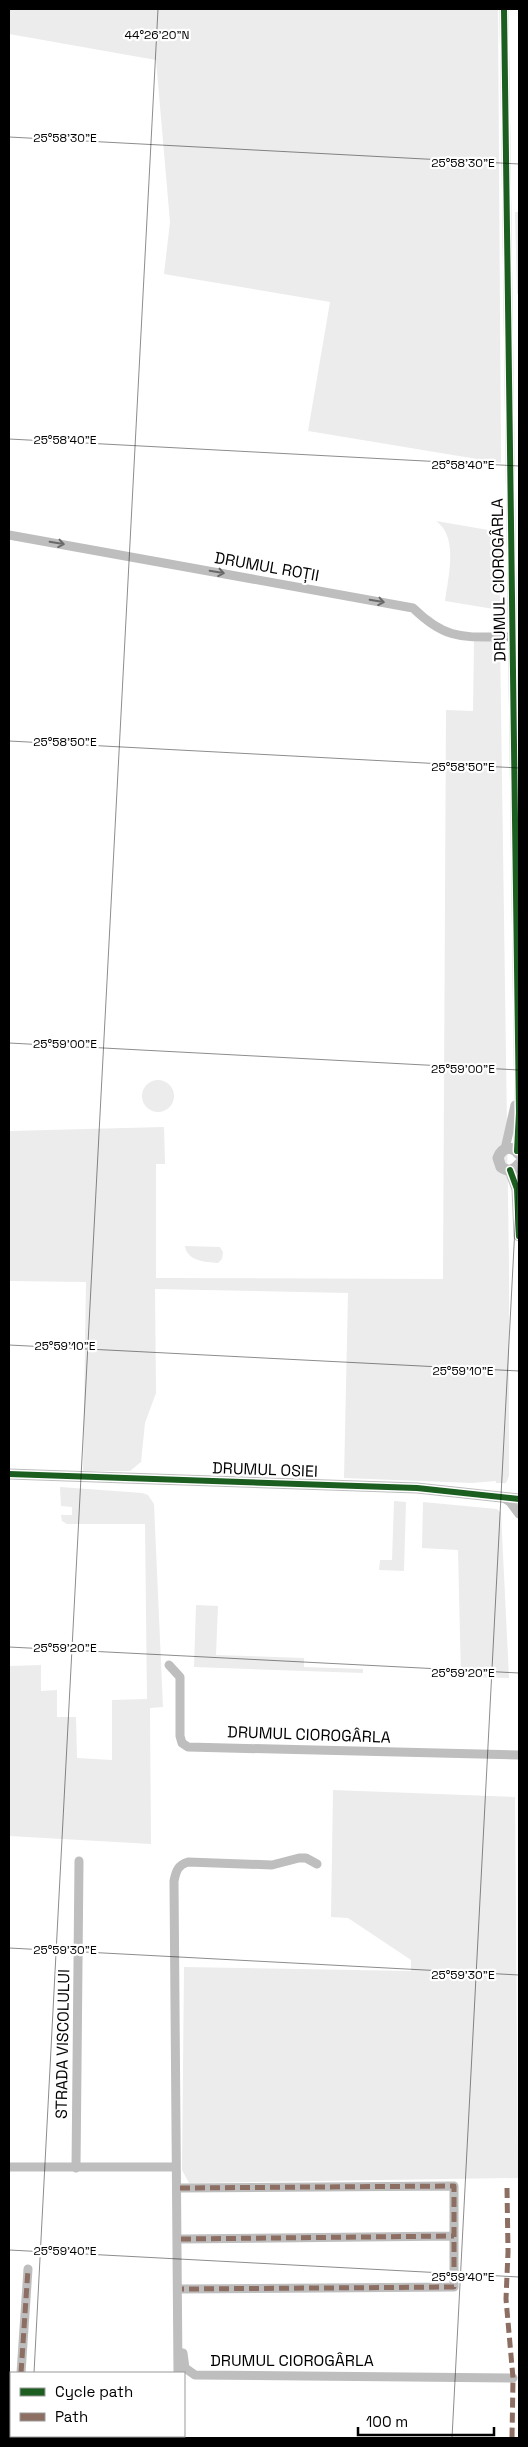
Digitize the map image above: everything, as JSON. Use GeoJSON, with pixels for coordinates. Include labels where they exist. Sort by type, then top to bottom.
{"type":"FeatureCollection","features":[{"type":"Feature","properties":{"kind":"street","name":"DRUMUL CIOROGÂRLA"},"geometry":{"type":"LineString","coordinates":[[504,9],[515,443],[512,637],[518,1152]]}},
{"type":"Feature","properties":{"kind":"street","name":"DRUMUL ROȚII"},"geometry":{"type":"LineString","coordinates":[[9,535],[413,608],[436,628],[461,637],[512,637]]}},
{"type":"Feature","properties":{"kind":"street","name":"DRUMUL CIOROGÂRLA"},"geometry":{"type":"LineString","coordinates":[[505,1149],[512,1125],[517,1085]]}},
{"type":"Feature","properties":{"kind":"street"},"geometry":{"type":"LineString","coordinates":[[518,1152],[511,1148],[505,1149],[499,1154],[498,1161],[501,1167],[514,1167],[519,1236]]}},
{"type":"Feature","properties":{"kind":"street","name":"DRUMUL OSIEI"},"geometry":{"type":"LineString","coordinates":[[9,1474],[417,1488],[519,1499]]}},
{"type":"Feature","properties":{"kind":"street"},"geometry":{"type":"LineString","coordinates":[[502,1497],[510,1502],[519,1514]]}},
{"type":"Feature","properties":{"kind":"street","name":"DRUMUL CIOROGÂRLA"},"geometry":{"type":"LineString","coordinates":[[169,1665],[180,1678],[180,1736],[182,1744],[188,1747],[519,1755]]}},
{"type":"Feature","properties":{"kind":"street"},"geometry":{"type":"LineString","coordinates":[[178,2372],[175,2167],[174,1881],[176,1872],[182,1864],[188,1862],[272,1865],[306,1858],[317,1864]]}},
{"type":"Feature","properties":{"kind":"street","name":"STRADA VISCOLULUI"},"geometry":{"type":"LineString","coordinates":[[76,2168],[79,1861]]}},
{"type":"Feature","properties":{"kind":"street"},"geometry":{"type":"LineString","coordinates":[[9,2167],[175,2167]]}},
{"type":"Feature","properties":{"kind":"street","name":"DRUMUL CIOROGÂRLA"},"geometry":{"type":"LineString","coordinates":[[175,2167],[180,2178],[183,2363],[188,2371],[195,2375],[513,2378]]}},
{"type":"Feature","properties":{"kind":"street"},"geometry":{"type":"LineString","coordinates":[[180,2188],[454,2186],[454,2287],[182,2289]]}},
{"type":"Feature","properties":{"kind":"street"},"geometry":{"type":"LineString","coordinates":[[181,2239],[454,2236]]}},
{"type":"Feature","properties":{"kind":"street"},"geometry":{"type":"LineString","coordinates":[[21,2372],[28,2269]]}},
{"type":"Feature","properties":{"kind":"shaded area"},"geometry":{"type":"Polygon","coordinates":[[[9,9],[498,9],[501,463],[308,431],[330,302],[164,274],[170,222],[156,60],[9,34],[9,9]]]}},
{"type":"Feature","properties":{"kind":"shaded area"},"geometry":{"type":"Polygon","coordinates":[[[515,212],[519,212],[519,294],[517,294],[515,212]]]}},
{"type":"Feature","properties":{"kind":"shaded area"},"geometry":{"type":"Polygon","coordinates":[[[436,521],[500,532],[500,610],[445,601],[450,569],[450,547],[448,537],[436,521]]]}},
{"type":"Feature","properties":{"kind":"shaded area"},"geometry":{"type":"Polygon","coordinates":[[[474,639],[500,639],[509,1266],[509,1476],[506,1483],[496,1483],[496,1481],[472,1483],[344,1478],[348,1293],[155,1289],[156,1393],[145,1423],[141,1462],[130,1471],[83,1471],[86,1282],[9,1281],[9,1131],[164,1127],[165,1164],[156,1164],[156,1278],[443,1279],[446,710],[473,711],[474,639]]]}},
{"type":"Feature","properties":{"kind":"shaded area"},"geometry":{"type":"Polygon","coordinates":[[[158,1080],[164,1081],[169,1085],[173,1090],[173,1102],[169,1107],[164,1111],[158,1112],[152,1111],[147,1107],[143,1102],[142,1096],[143,1090],[147,1085],[152,1081],[158,1080]]]}},
{"type":"Feature","properties":{"kind":"shaded area"},"geometry":{"type":"Polygon","coordinates":[[[185,1246],[220,1247],[223,1252],[222,1259],[218,1263],[197,1260],[189,1255],[185,1246]]]}},
{"type":"Feature","properties":{"kind":"shaded area"},"geometry":{"type":"Polygon","coordinates":[[[60,1487],[142,1493],[148,1495],[154,1504],[163,1707],[150,1708],[151,1844],[9,1836],[9,1666],[41,1665],[41,1691],[57,1690],[57,1717],[76,1717],[77,1758],[112,1760],[112,1700],[147,1699],[145,1524],[67,1524],[62,1521],[61,1515],[72,1515],[72,1507],[61,1506],[60,1487]]]}},
{"type":"Feature","properties":{"kind":"shaded area"},"geometry":{"type":"Polygon","coordinates":[[[394,1501],[406,1502],[404,1571],[379,1570],[380,1560],[392,1560],[394,1501]]]}},
{"type":"Feature","properties":{"kind":"shaded area"},"geometry":{"type":"Polygon","coordinates":[[[423,1502],[497,1509],[501,1513],[509,1678],[461,1677],[458,1550],[422,1548],[423,1502]]]}},
{"type":"Feature","properties":{"kind":"shaded area"},"geometry":{"type":"Polygon","coordinates":[[[196,1605],[218,1606],[216,1655],[304,1658],[304,1667],[363,1669],[363,1673],[194,1667],[196,1605]]]}},
{"type":"Feature","properties":{"kind":"shaded area"},"geometry":{"type":"Polygon","coordinates":[[[333,1790],[515,1797],[518,2178],[189,2183],[182,2170],[184,1967],[411,1971],[411,1960],[348,1918],[331,1917],[333,1790]]]}},
{"type":"Feature","properties":{"kind":"marked path"},"geometry":{"type":"LineString","coordinates":[[180,2188],[454,2186],[454,2287],[182,2289]]}},
{"type":"Feature","properties":{"kind":"marked path"},"geometry":{"type":"LineString","coordinates":[[507,2188],[508,2252],[506,2299],[513,2378],[512,2438]]}},
{"type":"Feature","properties":{"kind":"marked path"},"geometry":{"type":"LineString","coordinates":[[181,2239],[454,2236]]}},
{"type":"Feature","properties":{"kind":"marked path"},"geometry":{"type":"LineString","coordinates":[[21,2372],[28,2269]]}},
{"type":"Feature","properties":{"kind":"cycle path"},"geometry":{"type":"LineString","coordinates":[[504,9],[519,1113],[517,1151]]}},
{"type":"Feature","properties":{"kind":"cycle path"},"geometry":{"type":"LineString","coordinates":[[510,1170],[517,1189],[519,1236]]}},
{"type":"Feature","properties":{"kind":"cycle path"},"geometry":{"type":"LineString","coordinates":[[9,1474],[417,1488],[519,1499]]}}]}
